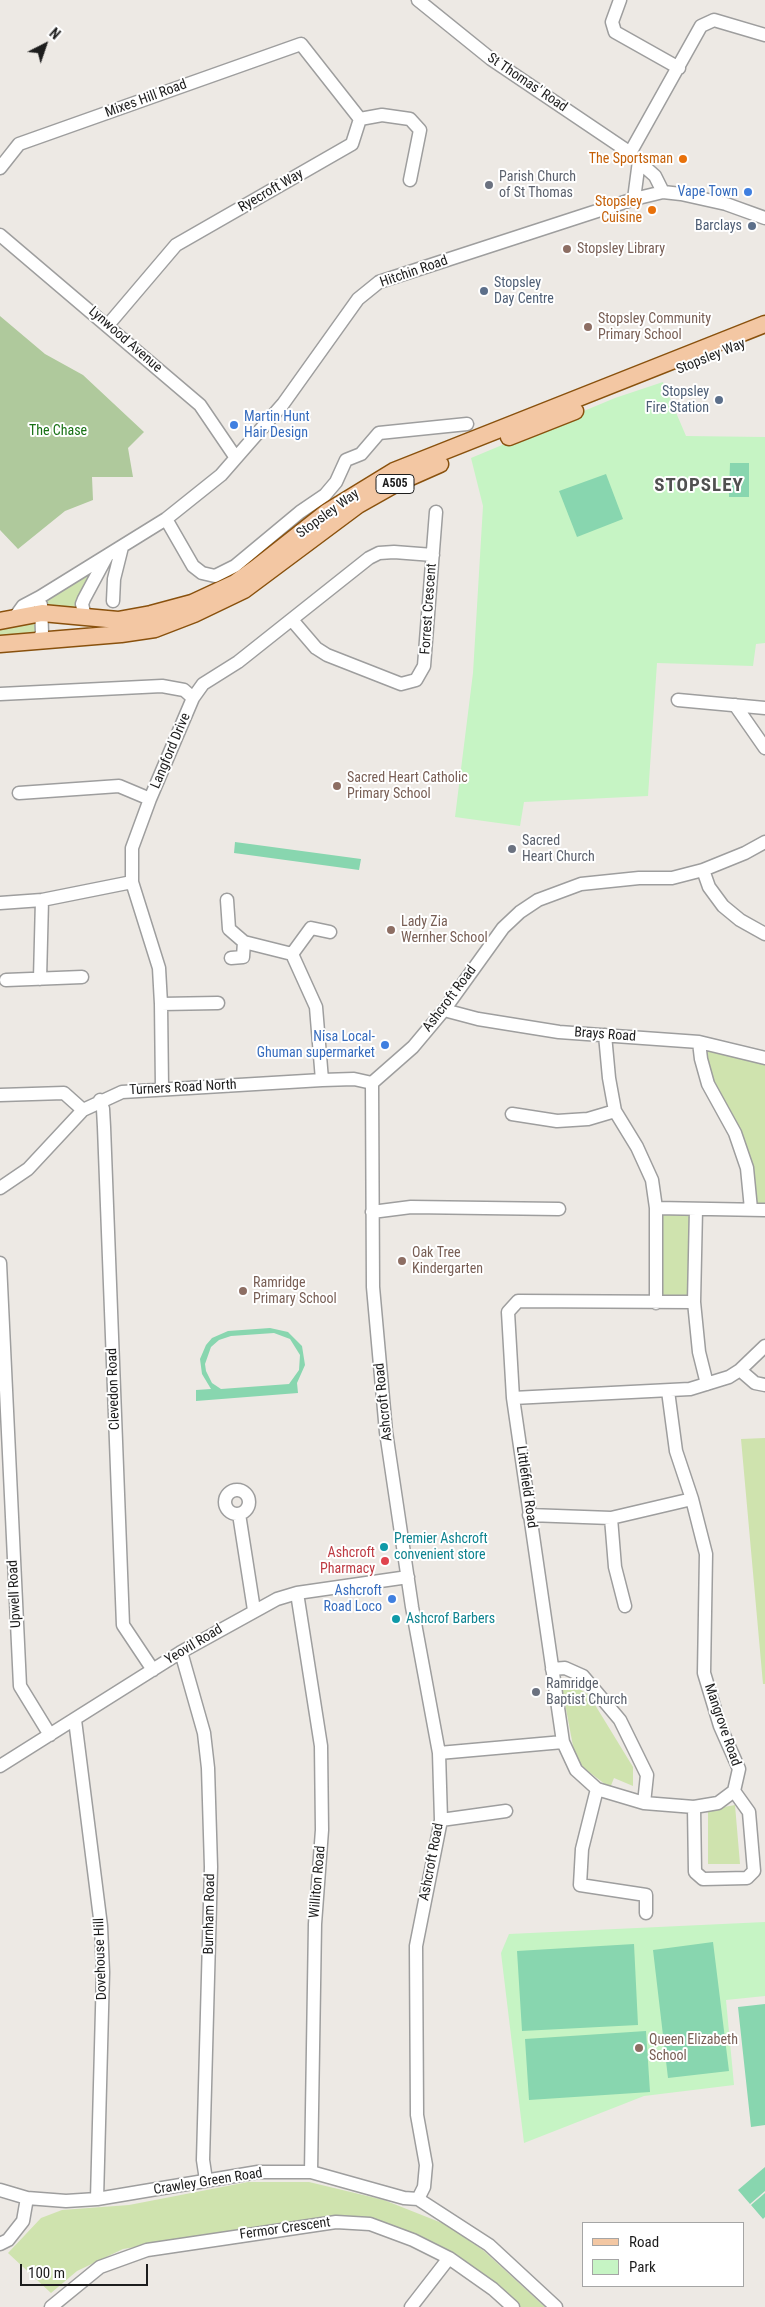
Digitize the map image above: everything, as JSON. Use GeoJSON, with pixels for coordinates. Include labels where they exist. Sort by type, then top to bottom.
{"type":"FeatureCollection","features":[{"type":"Feature","properties":{"kind":"main road","name":"Stopsley Way"},"geometry":{"type":"LineString","coordinates":[[7,619],[41,605],[84,617],[110,619],[134,618],[192,603],[242,578],[327,512],[394,471],[765,324]]}},
{"type":"Feature","properties":{"kind":"main road","name":"Stopsley Way"},"geometry":{"type":"LineString","coordinates":[[0,644],[121,634],[156,629],[194,614],[244,590],[358,505],[397,483],[438,465],[765,336]]}},
{"type":"Feature","properties":{"kind":"street","name":"St Thomas' Road"},"geometry":{"type":"LineString","coordinates":[[418,0],[491,59],[634,157],[655,176],[663,192]]}},
{"type":"Feature","properties":{"kind":"street"},"geometry":{"type":"LineString","coordinates":[[620,0],[612,22],[616,32],[679,68]]}},
{"type":"Feature","properties":{"kind":"street"},"geometry":{"type":"LineString","coordinates":[[634,199],[634,157],[701,26],[714,20],[765,35]]}},
{"type":"Feature","properties":{"kind":"street","name":"Mixes Hill Road"},"geometry":{"type":"LineString","coordinates":[[0,168],[19,144],[301,44],[360,119]]}},
{"type":"Feature","properties":{"kind":"street"},"geometry":{"type":"LineString","coordinates":[[360,119],[382,115],[410,119],[420,130],[410,180]]}},
{"type":"Feature","properties":{"kind":"street","name":"Ryecroft Way"},"geometry":{"type":"LineString","coordinates":[[108,325],[176,245],[352,144],[360,119]]}},
{"type":"Feature","properties":{"kind":"street","name":"Hitchin Road"},"geometry":{"type":"LineString","coordinates":[[41,605],[107,556],[166,519],[221,475],[283,404],[358,299],[379,282],[634,199],[663,192],[726,204],[765,218]]}},
{"type":"Feature","properties":{"kind":"street","name":"Lynwood Avenue"},"geometry":{"type":"LineString","coordinates":[[0,235],[200,405],[236,458]]}},
{"type":"Feature","properties":{"kind":"street","name":"Stopsley Way"},"geometry":{"type":"LineString","coordinates":[[166,519],[193,566],[202,573],[215,576],[235,566],[300,512],[325,495],[336,482],[346,460],[360,454],[379,433],[467,424]]}},
{"type":"Feature","properties":{"kind":"street","name":"Forrest Crescent"},"geometry":{"type":"LineString","coordinates":[[292,620],[316,648],[327,655],[401,684],[416,680],[424,666],[436,512]]}},
{"type":"Feature","properties":{"kind":"street"},"geometry":{"type":"LineString","coordinates":[[113,601],[114,579],[122,547]]}},
{"type":"Feature","properties":{"kind":"street","name":"Langford Drive"},"geometry":{"type":"LineString","coordinates":[[162,1088],[159,968],[132,882],[132,848],[150,799],[193,698],[203,684],[238,662],[369,558],[379,553],[394,552],[433,555]]}},
{"type":"Feature","properties":{"kind":"street"},"geometry":{"type":"LineString","coordinates":[[84,617],[82,604],[107,556]]}},
{"type":"Feature","properties":{"kind":"street"},"geometry":{"type":"LineString","coordinates":[[39,640],[42,633],[41,605]]}},
{"type":"Feature","properties":{"kind":"street"},"geometry":{"type":"LineString","coordinates":[[0,694],[162,686],[184,690],[193,698]]}},
{"type":"Feature","properties":{"kind":"street"},"geometry":{"type":"LineString","coordinates":[[678,700],[765,708]]}},
{"type":"Feature","properties":{"kind":"street"},"geometry":{"type":"LineString","coordinates":[[735,705],[765,748]]}},
{"type":"Feature","properties":{"kind":"street"},"geometry":{"type":"LineString","coordinates":[[19,792],[118,786],[150,799]]}},
{"type":"Feature","properties":{"kind":"street","name":"Ashcroft Road"},"geometry":{"type":"LineString","coordinates":[[418,2199],[424,2187],[426,2164],[417,2115],[416,1946],[441,1820],[439,1753],[408,1577],[386,1432],[373,1287],[371,1149],[374,1109],[372,1083],[413,1047],[444,1010],[503,928],[520,912],[538,900],[581,884],[639,878],[672,878],[703,870],[745,853],[765,842]]}},
{"type":"Feature","properties":{"kind":"street"},"geometry":{"type":"LineString","coordinates":[[703,870],[709,887],[723,906],[740,920],[765,934]]}},
{"type":"Feature","properties":{"kind":"street"},"geometry":{"type":"LineString","coordinates":[[0,903],[42,900],[132,882]]}},
{"type":"Feature","properties":{"kind":"street"},"geometry":{"type":"LineString","coordinates":[[40,979],[42,900]]}},
{"type":"Feature","properties":{"kind":"street"},"geometry":{"type":"LineString","coordinates":[[227,900],[229,929],[244,942],[292,954]]}},
{"type":"Feature","properties":{"kind":"street"},"geometry":{"type":"LineString","coordinates":[[292,954],[311,928],[330,932]]}},
{"type":"Feature","properties":{"kind":"street"},"geometry":{"type":"LineString","coordinates":[[231,958],[244,956],[244,942]]}},
{"type":"Feature","properties":{"kind":"street"},"geometry":{"type":"LineString","coordinates":[[292,954],[316,1007],[322,1080]]}},
{"type":"Feature","properties":{"kind":"street"},"geometry":{"type":"LineString","coordinates":[[6,980],[82,977]]}},
{"type":"Feature","properties":{"kind":"street"},"geometry":{"type":"LineString","coordinates":[[161,1004],[218,1004]]}},
{"type":"Feature","properties":{"kind":"street","name":"Brays Road"},"geometry":{"type":"LineString","coordinates":[[444,1010],[478,1019],[559,1032],[699,1042],[765,1058]]}},
{"type":"Feature","properties":{"kind":"street"},"geometry":{"type":"LineString","coordinates":[[605,1035],[609,1078],[615,1111],[637,1147],[652,1180],[656,1208],[656,1303]]}},
{"type":"Feature","properties":{"kind":"street"},"geometry":{"type":"LineString","coordinates":[[699,1042],[700,1059],[708,1084],[735,1133],[747,1168],[751,1209]]}},
{"type":"Feature","properties":{"kind":"street","name":"Turners Road North"},"geometry":{"type":"LineString","coordinates":[[0,1188],[28,1169],[83,1110],[100,1100],[122,1092],[162,1088],[322,1080],[354,1079],[372,1083]]}},
{"type":"Feature","properties":{"kind":"street"},"geometry":{"type":"LineString","coordinates":[[0,1095],[64,1094],[83,1110]]}},
{"type":"Feature","properties":{"kind":"street","name":"Clevedon Road"},"geometry":{"type":"LineString","coordinates":[[100,1100],[103,1110],[104,1128],[123,1625],[153,1670]]}},
{"type":"Feature","properties":{"kind":"street"},"geometry":{"type":"LineString","coordinates":[[512,1114],[557,1121],[588,1119],[615,1111]]}},
{"type":"Feature","properties":{"kind":"street"},"geometry":{"type":"LineString","coordinates":[[372,1212],[411,1207],[559,1209]]}},
{"type":"Feature","properties":{"kind":"street"},"geometry":{"type":"LineString","coordinates":[[656,1208],[765,1210]]}},
{"type":"Feature","properties":{"kind":"street"},"geometry":{"type":"LineString","coordinates":[[696,1209],[694,1302],[699,1352],[707,1384]]}},
{"type":"Feature","properties":{"kind":"street","name":"Upwell Road"},"geometry":{"type":"LineString","coordinates":[[0,1263],[20,1686],[50,1735]]}},
{"type":"Feature","properties":{"kind":"street","name":"Littlefield Road"},"geometry":{"type":"LineString","coordinates":[[644,1803],[597,1790],[576,1770],[563,1742],[513,1398],[508,1312],[518,1301],[694,1302]]}},
{"type":"Feature","properties":{"kind":"street"},"geometry":{"type":"LineString","coordinates":[[513,1398],[690,1389],[740,1370],[765,1346]]}},
{"type":"Feature","properties":{"kind":"street"},"geometry":{"type":"LineString","coordinates":[[740,1370],[755,1383],[765,1385]]}},
{"type":"Feature","properties":{"kind":"street","name":"Mangrove Road"},"geometry":{"type":"LineString","coordinates":[[668,1391],[676,1451],[692,1499],[706,1554],[704,1672],[720,1726],[739,1770],[734,1791]]}},
{"type":"Feature","properties":{"kind":"street"},"geometry":{"type":"LineString","coordinates":[[529,1515],[611,1518],[692,1499]]}},
{"type":"Feature","properties":{"kind":"street"},"geometry":{"type":"LineString","coordinates":[[239,1514],[254,1610]]}},
{"type":"Feature","properties":{"kind":"street"},"geometry":{"type":"LineString","coordinates":[[611,1518],[616,1567],[625,1606]]}},
{"type":"Feature","properties":{"kind":"street","name":"Yeovil Road"},"geometry":{"type":"LineString","coordinates":[[0,1766],[181,1652],[277,1599],[297,1593],[408,1577]]}},
{"type":"Feature","properties":{"kind":"street","name":"Williton Road"},"geometry":{"type":"LineString","coordinates":[[297,1593],[321,1756],[322,1830],[315,1924],[311,2172]]}},
{"type":"Feature","properties":{"kind":"street","name":"Burnham Road"},"geometry":{"type":"LineString","coordinates":[[181,1652],[204,1733],[208,1768],[211,1867],[203,2160],[206,2180]]}},
{"type":"Feature","properties":{"kind":"street"},"geometry":{"type":"LineString","coordinates":[[552,1669],[566,1668],[583,1676],[620,1720],[647,1774],[644,1803],[694,1807],[718,1803],[734,1791],[748,1812],[754,1871],[748,1878],[703,1879],[695,1872],[694,1807]]}},
{"type":"Feature","properties":{"kind":"street","name":"Dovehouse Hill"},"geometry":{"type":"LineString","coordinates":[[75,1720],[101,1926],[103,1972],[97,2199]]}},
{"type":"Feature","properties":{"kind":"street"},"geometry":{"type":"LineString","coordinates":[[439,1753],[563,1742]]}},
{"type":"Feature","properties":{"kind":"street"},"geometry":{"type":"LineString","coordinates":[[597,1790],[582,1849],[580,1884],[646,1895],[646,1913]]}},
{"type":"Feature","properties":{"kind":"street"},"geometry":{"type":"LineString","coordinates":[[441,1820],[506,1811]]}},
{"type":"Feature","properties":{"kind":"street","name":"Crawley Green Road"},"geometry":{"type":"LineString","coordinates":[[0,2190],[27,2198],[66,2201],[97,2199],[258,2172],[311,2172],[404,2198],[418,2199],[427,2207],[450,2218],[489,2245],[556,2307]]}},
{"type":"Feature","properties":{"kind":"street"},"geometry":{"type":"LineString","coordinates":[[0,2244],[12,2236],[23,2221],[27,2198]]}},
{"type":"Feature","properties":{"kind":"street","name":"Fermor Crescent"},"geometry":{"type":"LineString","coordinates":[[51,2307],[100,2268],[147,2250],[336,2222],[370,2224],[401,2235],[450,2258],[493,2289],[513,2307]]}},
{"type":"Feature","properties":{"kind":"street"},"geometry":{"type":"LineString","coordinates":[[411,2307],[450,2258]]}},
{"type":"Feature","properties":{"kind":"green space","name":"The Chase"},"geometry":{"type":"Polygon","coordinates":[[[0,316],[45,354],[83,375],[144,432],[128,448],[133,477],[92,477],[93,500],[65,511],[18,549],[0,530],[0,316]]]}},
{"type":"Feature","properties":{"kind":"green space"},"geometry":{"type":"Polygon","coordinates":[[[663,382],[686,436],[765,437],[765,643],[756,644],[753,666],[657,663],[648,796],[524,802],[520,826],[455,817],[473,673],[483,506],[471,458],[615,398],[663,382]]]}},
{"type":"Feature","properties":{"kind":"green space"},"geometry":{"type":"Polygon","coordinates":[[[730,463],[749,463],[749,497],[729,497],[730,463]]]}},
{"type":"Feature","properties":{"kind":"green space"},"geometry":{"type":"Polygon","coordinates":[[[606,474],[623,519],[577,537],[559,491],[606,474]]]}},
{"type":"Feature","properties":{"kind":"green space"},"geometry":{"type":"Polygon","coordinates":[[[92,570],[87,588],[72,610],[45,605],[50,597],[92,570]]]}},
{"type":"Feature","properties":{"kind":"green space"},"geometry":{"type":"Polygon","coordinates":[[[38,618],[36,633],[0,639],[0,627],[38,618]]]}},
{"type":"Feature","properties":{"kind":"green space"},"geometry":{"type":"Polygon","coordinates":[[[235,842],[361,859],[359,870],[234,853],[235,842]]]}},
{"type":"Feature","properties":{"kind":"green space"},"geometry":{"type":"Polygon","coordinates":[[[704,1046],[765,1064],[765,1205],[755,1205],[712,1082],[704,1046]]]}},
{"type":"Feature","properties":{"kind":"green space"},"geometry":{"type":"Polygon","coordinates":[[[661,1214],[691,1215],[689,1296],[661,1295],[661,1214]]]}},
{"type":"Feature","properties":{"kind":"green space"},"geometry":{"type":"Polygon","coordinates":[[[270,1328],[288,1332],[302,1346],[305,1365],[297,1383],[298,1393],[196,1401],[196,1390],[211,1389],[202,1374],[200,1359],[206,1345],[212,1338],[228,1331],[270,1328]],[[274,1333],[231,1336],[219,1340],[211,1347],[205,1364],[206,1371],[212,1383],[221,1389],[289,1384],[299,1370],[300,1355],[290,1339],[274,1333]]]}},
{"type":"Feature","properties":{"kind":"green space"},"geometry":{"type":"Polygon","coordinates":[[[765,1438],[765,1684],[763,1684],[741,1439],[765,1438]]]}},
{"type":"Feature","properties":{"kind":"green space"},"geometry":{"type":"Polygon","coordinates":[[[560,1677],[589,1695],[633,1767],[633,1786],[614,1778],[610,1788],[576,1762],[560,1677]]]}},
{"type":"Feature","properties":{"kind":"green space"},"geometry":{"type":"Polygon","coordinates":[[[735,1805],[740,1864],[708,1864],[708,1810],[735,1805]]]}},
{"type":"Feature","properties":{"kind":"green space"},"geometry":{"type":"Polygon","coordinates":[[[765,1922],[765,1996],[726,2000],[734,2085],[644,2096],[524,2143],[501,1953],[509,1934],[765,1922]]]}},
{"type":"Feature","properties":{"kind":"green space"},"geometry":{"type":"Polygon","coordinates":[[[713,1942],[729,2071],[668,2078],[653,1950],[713,1942]]]}},
{"type":"Feature","properties":{"kind":"green space"},"geometry":{"type":"Polygon","coordinates":[[[634,1944],[638,2025],[522,2031],[517,1951],[634,1944]]]}},
{"type":"Feature","properties":{"kind":"green space"},"geometry":{"type":"Polygon","coordinates":[[[765,2004],[765,2125],[751,2127],[738,2007],[765,2004]]]}},
{"type":"Feature","properties":{"kind":"green space"},"geometry":{"type":"Polygon","coordinates":[[[646,2031],[650,2092],[529,2100],[525,2039],[646,2031]]]}},
{"type":"Feature","properties":{"kind":"green space"},"geometry":{"type":"Polygon","coordinates":[[[765,2167],[765,2191],[750,2204],[738,2190],[765,2167]]]}},
{"type":"Feature","properties":{"kind":"green space"},"geometry":{"type":"Polygon","coordinates":[[[248,2182],[309,2182],[384,2200],[447,2225],[484,2251],[545,2307],[519,2307],[406,2232],[326,2217],[123,2249],[77,2271],[51,2293],[8,2253],[41,2218],[62,2210],[129,2205],[248,2182]]]}},
{"type":"Feature","properties":{"kind":"green space"},"geometry":{"type":"Polygon","coordinates":[[[765,2193],[765,2217],[763,2219],[751,2205],[765,2193]]]}},
{"type":"Feature","properties":{"kind":"place","name":"The Sportsman"},"geometry":{"type":"Point","coordinates":[683,159]}},
{"type":"Feature","properties":{"kind":"place","name":"Parish Church of St Thomas"},"geometry":{"type":"Point","coordinates":[489,185]}},
{"type":"Feature","properties":{"kind":"place","name":"Vape Town"},"geometry":{"type":"Point","coordinates":[748,192]}},
{"type":"Feature","properties":{"kind":"place","name":"Stopsley Cuisine"},"geometry":{"type":"Point","coordinates":[652,210]}},
{"type":"Feature","properties":{"kind":"place","name":"Barclays"},"geometry":{"type":"Point","coordinates":[752,226]}},
{"type":"Feature","properties":{"kind":"place","name":"Stopsley Library"},"geometry":{"type":"Point","coordinates":[567,249]}},
{"type":"Feature","properties":{"kind":"place","name":"Stopsley Day Centre"},"geometry":{"type":"Point","coordinates":[484,291]}},
{"type":"Feature","properties":{"kind":"place","name":"Stopsley Community Primary School"},"geometry":{"type":"Point","coordinates":[588,327]}},
{"type":"Feature","properties":{"kind":"place","name":"Stopsley Fire Station"},"geometry":{"type":"Point","coordinates":[719,400]}},
{"type":"Feature","properties":{"kind":"place","name":"Martin Hunt Hair Design"},"geometry":{"type":"Point","coordinates":[234,425]}},
{"type":"Feature","properties":{"kind":"place","name":"Sacred Heart Catholic Primary School"},"geometry":{"type":"Point","coordinates":[337,786]}},
{"type":"Feature","properties":{"kind":"place","name":"Sacred Heart Church"},"geometry":{"type":"Point","coordinates":[512,849]}},
{"type":"Feature","properties":{"kind":"place","name":"Lady Zia Wernher School"},"geometry":{"type":"Point","coordinates":[391,930]}},
{"type":"Feature","properties":{"kind":"place","name":"Nisa Local- Ghuman supermarket"},"geometry":{"type":"Point","coordinates":[385,1045]}},
{"type":"Feature","properties":{"kind":"place","name":"Oak Tree Kindergarten"},"geometry":{"type":"Point","coordinates":[402,1261]}},
{"type":"Feature","properties":{"kind":"place","name":"Ramridge Primary School"},"geometry":{"type":"Point","coordinates":[243,1291]}},
{"type":"Feature","properties":{"kind":"place","name":"Premier Ashcroft convenient store"},"geometry":{"type":"Point","coordinates":[384,1547]}},
{"type":"Feature","properties":{"kind":"place","name":"Ashcroft Pharmacy"},"geometry":{"type":"Point","coordinates":[385,1561]}},
{"type":"Feature","properties":{"kind":"place","name":"Ashcroft Road Loco"},"geometry":{"type":"Point","coordinates":[392,1599]}},
{"type":"Feature","properties":{"kind":"place","name":"Ashcrof Barbers"},"geometry":{"type":"Point","coordinates":[396,1619]}},
{"type":"Feature","properties":{"kind":"place","name":"Ramridge Baptist Church"},"geometry":{"type":"Point","coordinates":[536,1692]}},
{"type":"Feature","properties":{"kind":"place","name":"Queen Elizabeth School"},"geometry":{"type":"Point","coordinates":[639,2048]}},
{"type":"Feature","properties":{"kind":"district","name":"STOPSLEY"},"geometry":{"type":"Point","coordinates":[699,486]}}]}
